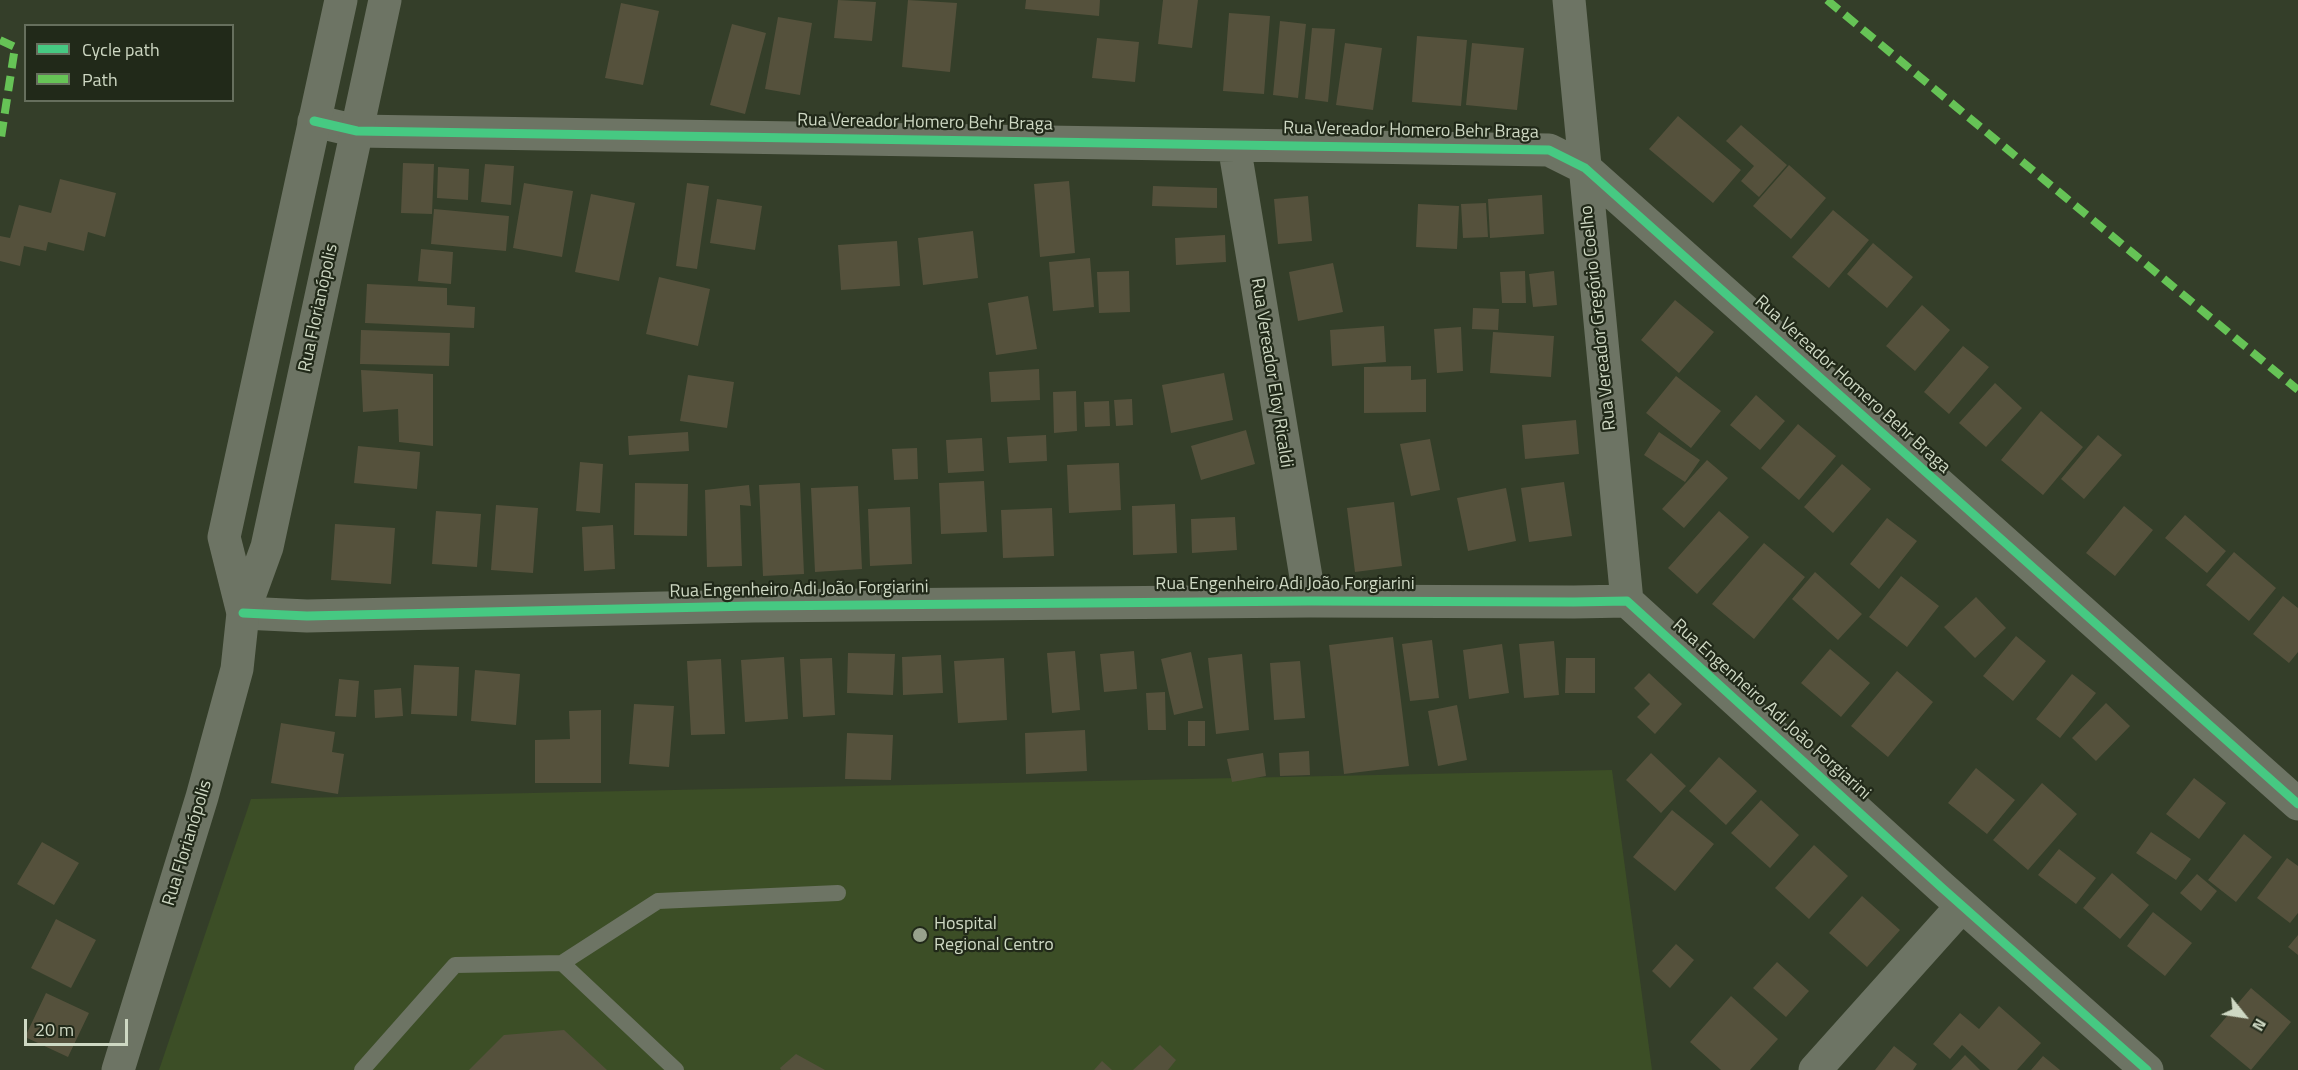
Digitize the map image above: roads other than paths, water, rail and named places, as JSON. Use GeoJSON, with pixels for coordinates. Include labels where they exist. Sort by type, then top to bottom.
{"type":"FeatureCollection","features":[{"type":"Feature","properties":{"kind":"street","name":"Rua Florianópolis"},"geometry":{"type":"LineString","coordinates":[[243,613],[224,537],[341,0]]}},
{"type":"Feature","properties":{"kind":"street","name":"Rua Florianópolis"},"geometry":{"type":"LineString","coordinates":[[118,1070],[205,786],[237,669],[243,613],[267,547],[385,0]]}},
{"type":"Feature","properties":{"kind":"street","name":"Rua Vereador Gregório Coelho"},"geometry":{"type":"LineString","coordinates":[[1569,0],[1627,601]]}},
{"type":"Feature","properties":{"kind":"street","name":"Rua Vereador Homero Behr Braga"},"geometry":{"type":"LineString","coordinates":[[314,121],[357,131],[1549,150],[1585,168],[2298,804]]}},
{"type":"Feature","properties":{"kind":"street","name":"Rua Vereador Eloy Ricaldi"},"geometry":{"type":"LineString","coordinates":[[1234,145],[1310,601]]}},
{"type":"Feature","properties":{"kind":"street","name":"Rua Engenheiro Adi João Forgiarini"},"geometry":{"type":"LineString","coordinates":[[243,613],[307,616],[753,606],[1310,601],[1627,601],[1962,906],[2147,1070]]}},
{"type":"Feature","properties":{"kind":"street"},"geometry":{"type":"LineString","coordinates":[[1815,1070],[1962,906]]}},
{"type":"Feature","properties":{"kind":"lane"},"geometry":{"type":"LineString","coordinates":[[362,1070],[455,965],[562,963],[658,901],[838,893]]}},
{"type":"Feature","properties":{"kind":"lane"},"geometry":{"type":"LineString","coordinates":[[562,963],[676,1070]]}},
{"type":"Feature","properties":{"kind":"place","name":"Hospital Regional Centro"},"geometry":{"type":"Point","coordinates":[920,935]}}]}
